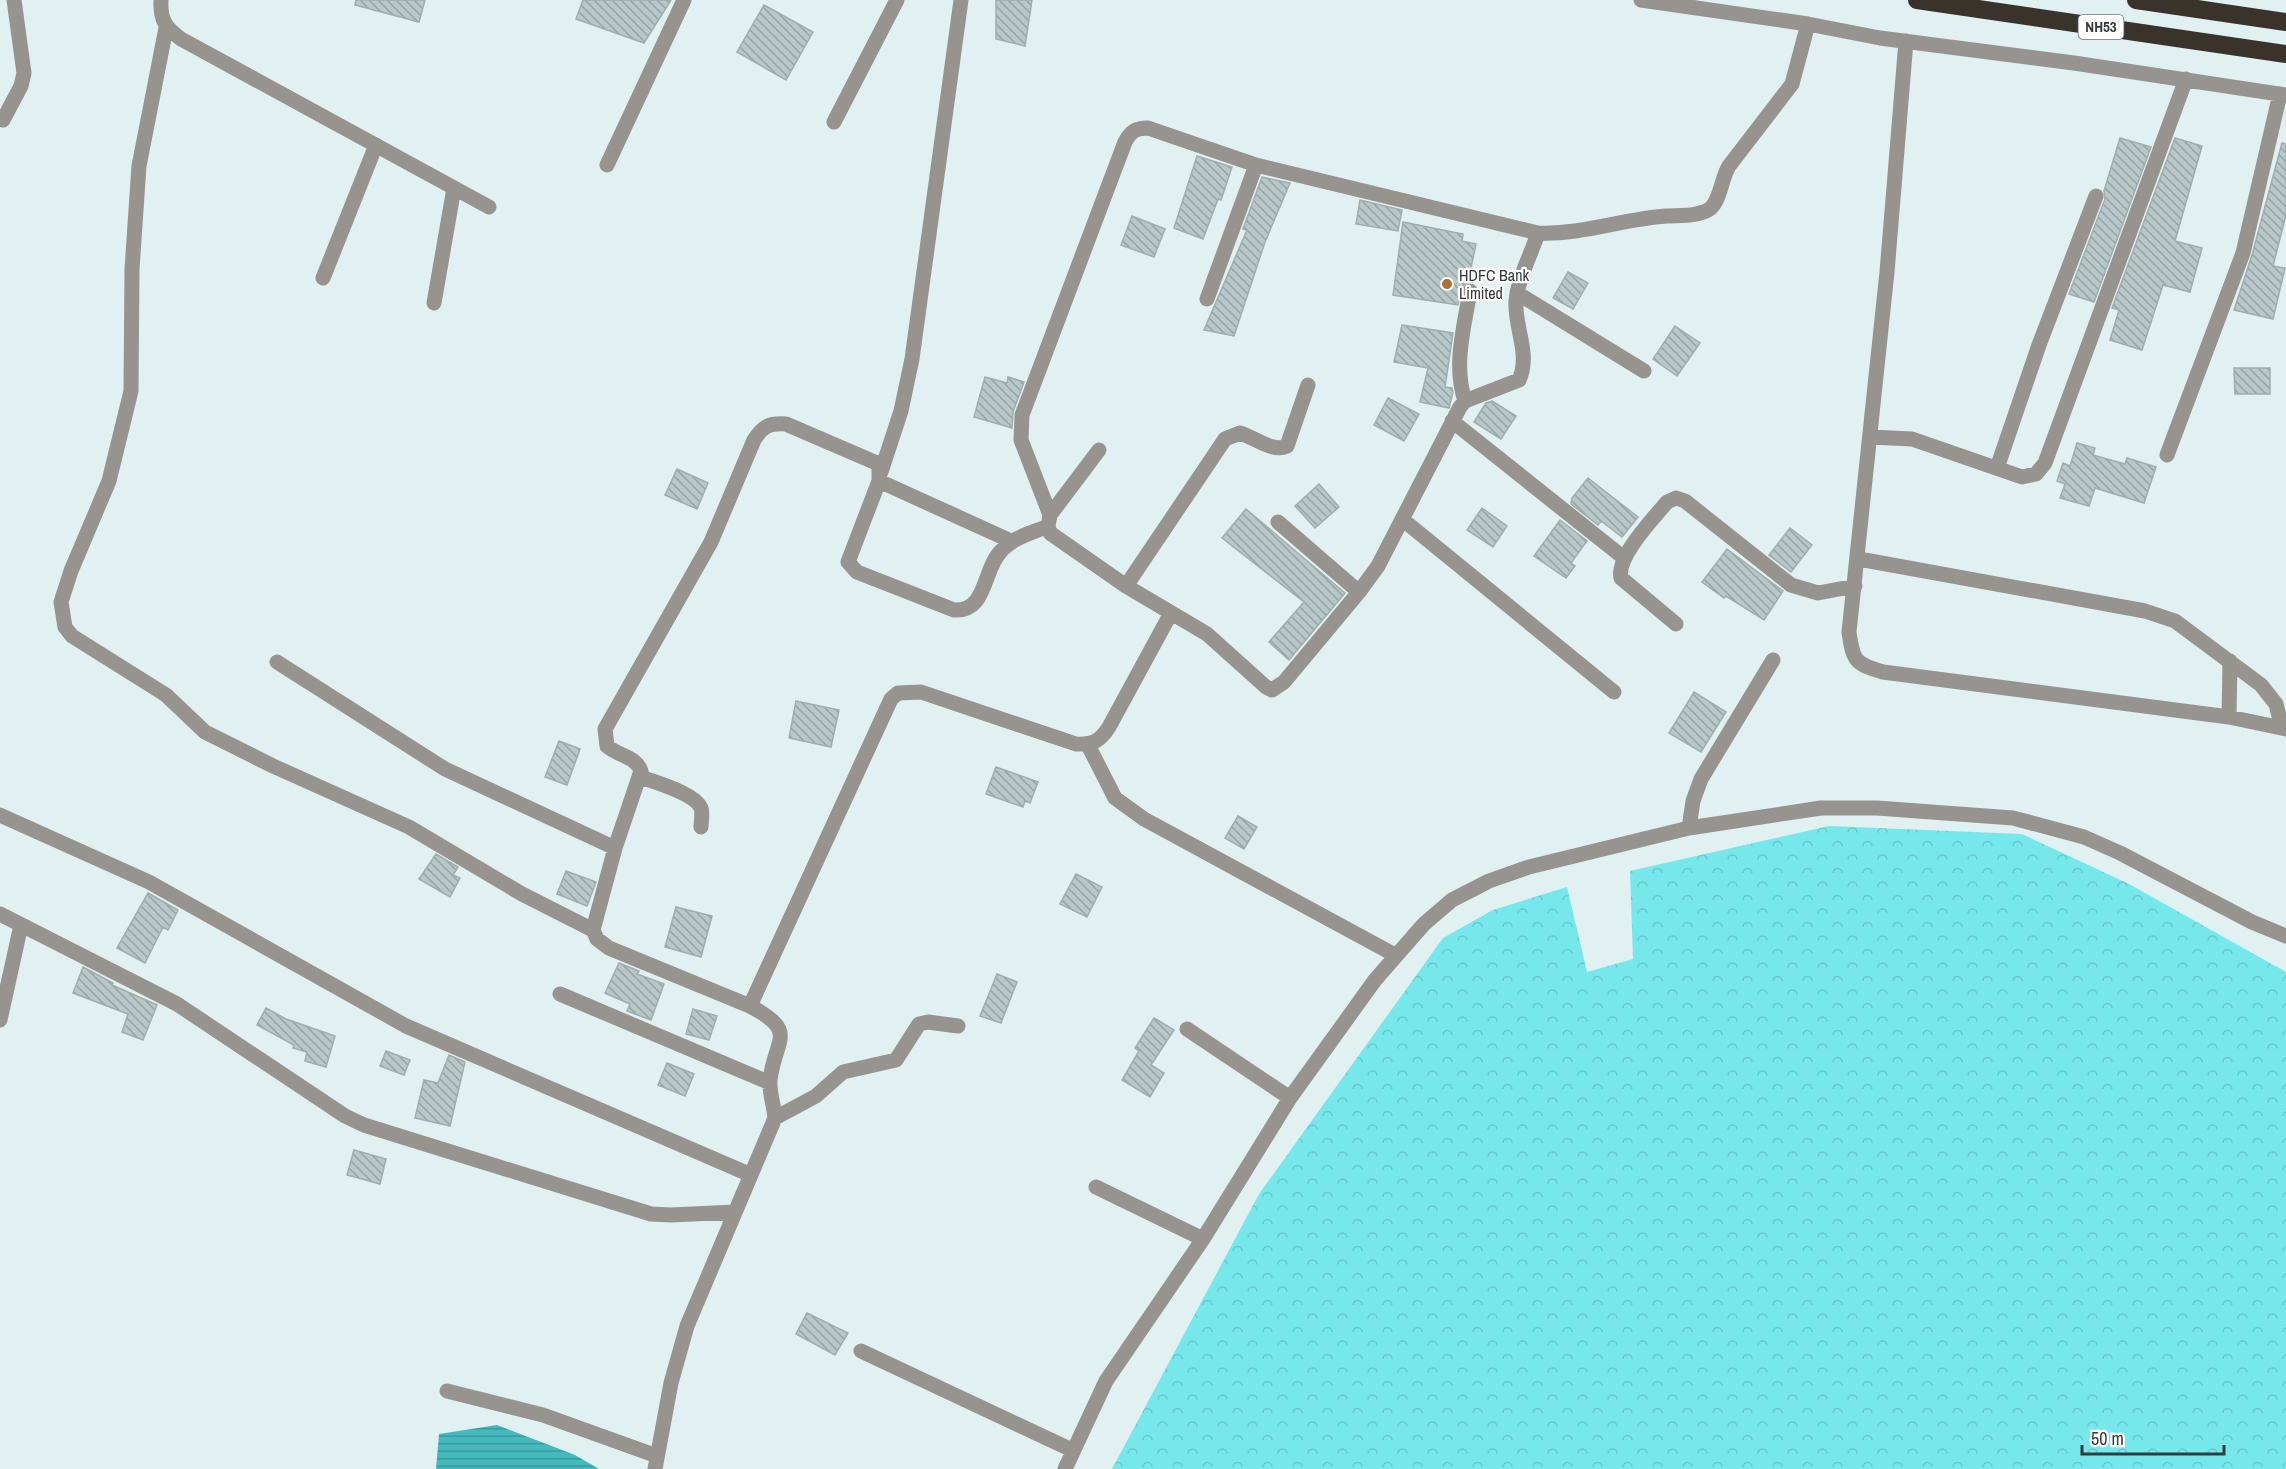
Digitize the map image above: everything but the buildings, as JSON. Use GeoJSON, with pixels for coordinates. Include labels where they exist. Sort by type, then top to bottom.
{"type":"FeatureCollection","features":[{"type":"Feature","properties":{"kind":"highway","name":"NH53"},"geometry":{"type":"LineString","coordinates":[[1917,0],[2286,54]]}},
{"type":"Feature","properties":{"kind":"highway","name":"NH53"},"geometry":{"type":"LineString","coordinates":[[2136,0],[2286,22]]}},
{"type":"Feature","properties":{"kind":"street"},"geometry":{"type":"LineString","coordinates":[[3,120],[21,86],[24,73],[14,0]]}},
{"type":"Feature","properties":{"kind":"street"},"geometry":{"type":"LineString","coordinates":[[161,0],[160,15],[166,28],[139,165],[132,270],[130,391],[110,481],[71,571],[61,602],[65,627],[72,636],[166,695],[205,732],[273,766],[409,826],[522,894],[593,930]]}},
{"type":"Feature","properties":{"kind":"street"},"geometry":{"type":"LineString","coordinates":[[607,165],[684,0]]}},
{"type":"Feature","properties":{"kind":"street"},"geometry":{"type":"LineString","coordinates":[[834,122],[897,0]]}},
{"type":"Feature","properties":{"kind":"street"},"geometry":{"type":"LineString","coordinates":[[961,0],[912,359],[901,411],[880,477],[848,562],[857,572],[954,610],[966,611],[979,600],[991,566],[1000,552],[1011,541],[1049,520],[1099,450]]}},
{"type":"Feature","properties":{"kind":"street"},"geometry":{"type":"LineString","coordinates":[[1641,0],[2283,95],[2243,253],[2167,455]]}},
{"type":"Feature","properties":{"kind":"street"},"geometry":{"type":"LineString","coordinates":[[1538,233],[1517,293],[1516,304],[1524,360],[1523,372],[1519,380],[1511,385],[1465,400],[1378,566],[1284,682],[1272,690],[1207,634],[1126,586],[1056,539],[1021,440],[1022,415],[1130,133],[1138,128],[1148,128],[1256,165],[1538,233],[1567,233],[1635,218],[1691,215],[1711,207],[1717,201],[1722,177],[1728,166],[1792,84],[1808,24]]}},
{"type":"Feature","properties":{"kind":"street"},"geometry":{"type":"LineString","coordinates":[[166,28],[489,207]]}},
{"type":"Feature","properties":{"kind":"street"},"geometry":{"type":"LineString","coordinates":[[1859,559],[2145,611],[2175,621],[2260,685],[2276,704],[2284,728],[2229,717],[1883,672],[1861,666],[1852,654],[1849,632],[1871,437],[1906,41]]}},
{"type":"Feature","properties":{"kind":"street"},"geometry":{"type":"LineString","coordinates":[[1871,437],[1912,439],[2022,477],[2036,474],[2045,463],[2186,79]]}},
{"type":"Feature","properties":{"kind":"street"},"geometry":{"type":"LineString","coordinates":[[323,278],[376,145]]}},
{"type":"Feature","properties":{"kind":"street"},"geometry":{"type":"LineString","coordinates":[[1207,299],[1256,165]]}},
{"type":"Feature","properties":{"kind":"street"},"geometry":{"type":"LineString","coordinates":[[434,303],[454,188]]}},
{"type":"Feature","properties":{"kind":"street"},"geometry":{"type":"LineString","coordinates":[[1997,468],[2039,345],[2096,196]]}},
{"type":"Feature","properties":{"kind":"street"},"geometry":{"type":"LineString","coordinates":[[1465,400],[1459,383],[1459,366],[1470,291]]}},
{"type":"Feature","properties":{"kind":"street"},"geometry":{"type":"LineString","coordinates":[[1517,293],[1644,371]]}},
{"type":"Feature","properties":{"kind":"street"},"geometry":{"type":"LineString","coordinates":[[1126,586],[1225,439],[1240,433],[1273,447],[1281,449],[1287,446],[1308,385]]}},
{"type":"Feature","properties":{"kind":"street"},"geometry":{"type":"LineString","coordinates":[[1452,422],[1624,558]]}},
{"type":"Feature","properties":{"kind":"street"},"geometry":{"type":"LineString","coordinates":[[447,1391],[543,1415],[656,1463],[671,1383],[687,1326],[775,1118],[770,1083],[780,1046],[779,1026],[773,1018],[750,1006],[609,948],[597,939],[593,930],[615,848],[641,777],[639,765],[607,746],[605,729],[711,542],[754,440],[762,428],[773,424],[786,424],[872,459],[879,464],[880,477]]}},
{"type":"Feature","properties":{"kind":"street"},"geometry":{"type":"LineString","coordinates":[[880,477],[1011,541]]}},
{"type":"Feature","properties":{"kind":"street"},"geometry":{"type":"LineString","coordinates":[[1676,624],[1621,578],[1619,570],[1624,558],[1666,502],[1676,498],[1685,501],[1791,585],[1818,593],[1855,586]]}},
{"type":"Feature","properties":{"kind":"street"},"geometry":{"type":"LineString","coordinates":[[1402,519],[1614,692]]}},
{"type":"Feature","properties":{"kind":"street"},"geometry":{"type":"LineString","coordinates":[[1278,522],[1359,592]]}},
{"type":"Feature","properties":{"kind":"street"},"geometry":{"type":"LineString","coordinates":[[750,1006],[891,699],[898,693],[921,692],[1076,744],[1088,745],[1100,740],[1109,727],[1171,614]]}},
{"type":"Feature","properties":{"kind":"street"},"geometry":{"type":"LineString","coordinates":[[1689,828],[1693,801],[1701,779],[1773,660]]}},
{"type":"Feature","properties":{"kind":"street"},"geometry":{"type":"LineString","coordinates":[[277,662],[445,769],[615,848]]}},
{"type":"Feature","properties":{"kind":"street"},"geometry":{"type":"LineString","coordinates":[[2229,717],[2230,662]]}},
{"type":"Feature","properties":{"kind":"street"},"geometry":{"type":"LineString","coordinates":[[1088,745],[1115,798],[1144,819],[1395,955]]}},
{"type":"Feature","properties":{"kind":"street"},"geometry":{"type":"LineString","coordinates":[[641,777],[690,796],[698,802],[702,810],[701,827]]}},
{"type":"Feature","properties":{"kind":"street"},"geometry":{"type":"LineString","coordinates":[[1065,1469],[1106,1381],[1203,1239],[1290,1098],[1395,955],[1424,924],[1452,900],[1489,881],[1528,867],[1689,828],[1821,808],[1877,808],[2013,818],[2047,826],[2102,845],[2252,922],[2286,936]]}},
{"type":"Feature","properties":{"kind":"street"},"geometry":{"type":"LineString","coordinates":[[0,815],[100,857],[158,886],[406,1026],[751,1175]]}},
{"type":"Feature","properties":{"kind":"street"},"geometry":{"type":"LineString","coordinates":[[0,914],[177,1004],[345,1116],[364,1125],[651,1214],[735,1212]]}},
{"type":"Feature","properties":{"kind":"street"},"geometry":{"type":"LineString","coordinates":[[0,1020],[21,925]]}},
{"type":"Feature","properties":{"kind":"street"},"geometry":{"type":"LineString","coordinates":[[560,994],[770,1083]]}},
{"type":"Feature","properties":{"kind":"street"},"geometry":{"type":"LineString","coordinates":[[775,1118],[816,1096],[843,1072],[896,1060],[919,1024],[928,1022],[958,1026]]}},
{"type":"Feature","properties":{"kind":"street"},"geometry":{"type":"LineString","coordinates":[[1187,1029],[1290,1098]]}},
{"type":"Feature","properties":{"kind":"street"},"geometry":{"type":"LineString","coordinates":[[1096,1187],[1203,1239]]}},
{"type":"Feature","properties":{"kind":"street"},"geometry":{"type":"LineString","coordinates":[[861,1351],[1072,1450]]}},
{"type":"Feature","properties":{"kind":"green space"},"geometry":{"type":"Polygon","coordinates":[[[1829,826],[2022,834],[2129,884],[2286,972],[2286,1469],[1112,1469],[1259,1194],[1443,938],[1493,910],[1567,887],[1587,972],[1633,959],[1630,871],[1829,826]]]}},
{"type":"Feature","properties":{"kind":"shaded area"},"geometry":{"type":"Polygon","coordinates":[[[497,1425],[575,1455],[599,1469],[436,1469],[439,1434],[497,1425]]]}},
{"type":"Feature","properties":{"kind":"place","name":"HDFC Bank Limited"},"geometry":{"type":"Point","coordinates":[1447,284]}}]}
